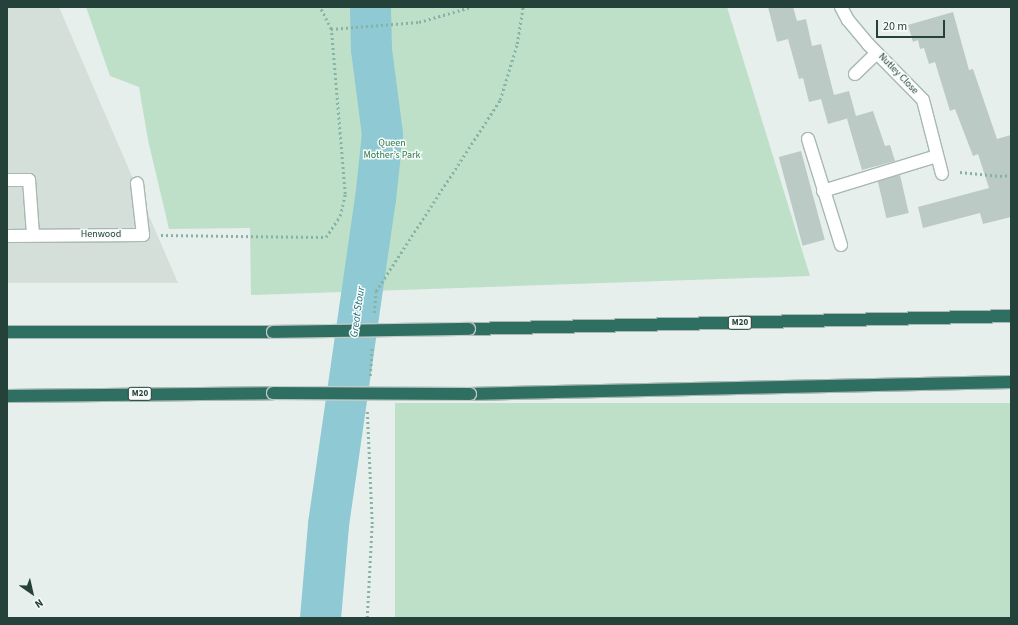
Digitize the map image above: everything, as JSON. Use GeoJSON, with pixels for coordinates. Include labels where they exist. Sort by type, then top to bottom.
{"type":"FeatureCollection","features":[{"type":"Feature","properties":{"kind":"highway","name":"M20"},"geometry":{"type":"LineString","coordinates":[[7,332],[273,332],[469,329],[1011,316]]}},
{"type":"Feature","properties":{"kind":"highway","name":"M20"},"geometry":{"type":"LineString","coordinates":[[7,396],[273,392],[470,394],[1011,382]]}},
{"type":"Feature","properties":{"kind":"street","name":"Nutley Close"},"geometry":{"type":"LineString","coordinates":[[841,7],[848,20],[922,100],[942,174]]}},
{"type":"Feature","properties":{"kind":"street"},"geometry":{"type":"LineString","coordinates":[[855,74],[877,53]]}},
{"type":"Feature","properties":{"kind":"street"},"geometry":{"type":"LineString","coordinates":[[808,139],[841,245]]}},
{"type":"Feature","properties":{"kind":"street"},"geometry":{"type":"LineString","coordinates":[[823,191],[937,156]]}},
{"type":"Feature","properties":{"kind":"street"},"geometry":{"type":"LineString","coordinates":[[7,180],[29,180],[34,236]]}},
{"type":"Feature","properties":{"kind":"street"},"geometry":{"type":"LineString","coordinates":[[137,183],[143,235]]}},
{"type":"Feature","properties":{"kind":"street","name":"Henwood"},"geometry":{"type":"LineString","coordinates":[[7,236],[143,235]]}},
{"type":"Feature","properties":{"kind":"path"},"geometry":{"type":"LineString","coordinates":[[143,235],[326,237],[340,216],[345,194],[331,29],[320,7]]}},
{"type":"Feature","properties":{"kind":"path"},"geometry":{"type":"LineString","coordinates":[[331,29],[419,22],[471,7]]}},
{"type":"Feature","properties":{"kind":"path"},"geometry":{"type":"LineString","coordinates":[[407,244],[500,100],[517,44],[523,7]]}},
{"type":"Feature","properties":{"kind":"path"},"geometry":{"type":"LineString","coordinates":[[942,174],[961,172],[1000,176],[1011,175]]}},
{"type":"Feature","properties":{"kind":"path"},"geometry":{"type":"LineString","coordinates":[[367,618],[372,524]]}},
{"type":"Feature","properties":{"kind":"shaded area"},"geometry":{"type":"Polygon","coordinates":[[[7,7],[59,7],[178,283],[7,283],[7,7]]]}},
{"type":"Feature","properties":{"kind":"green space","name":"Queen Mother’s Park"},"geometry":{"type":"Polygon","coordinates":[[[86,7],[727,7],[810,276],[251,295],[250,228],[169,229],[148,140],[139,87],[110,76],[86,7]]]}},
{"type":"Feature","properties":{"kind":"green space"},"geometry":{"type":"Polygon","coordinates":[[[395,403],[1011,403],[1011,618],[395,618],[395,403]]]}},
{"type":"Feature","properties":{"kind":"building"},"geometry":{"type":"Polygon","coordinates":[[[768,7],[793,7],[797,21],[806,19],[812,46],[821,44],[834,95],[849,91],[856,116],[873,111],[885,146],[890,145],[895,161],[862,170],[847,119],[849,118],[828,124],[821,99],[809,102],[803,78],[799,79],[788,39],[777,42],[768,7]]]}},
{"type":"Feature","properties":{"kind":"building"},"geometry":{"type":"Polygon","coordinates":[[[953,12],[969,70],[973,69],[997,139],[1011,135],[1011,217],[983,224],[980,213],[923,228],[918,207],[989,188],[978,154],[973,156],[955,109],[950,111],[935,62],[929,64],[924,48],[920,49],[918,40],[913,42],[908,25],[953,12]]]}},
{"type":"Feature","properties":{"kind":"building"},"geometry":{"type":"Polygon","coordinates":[[[801,151],[825,240],[803,246],[779,157],[801,151]]]}},
{"type":"Feature","properties":{"kind":"building"},"geometry":{"type":"Polygon","coordinates":[[[900,175],[909,213],[886,218],[878,180],[900,175]]]}},
{"type":"Feature","properties":{"kind":"waterway","name":"Great Stour"},"geometry":{"type":"LineString","coordinates":[[320,618],[328,524],[375,199],[382,134],[371,49],[370,7]]}}]}
